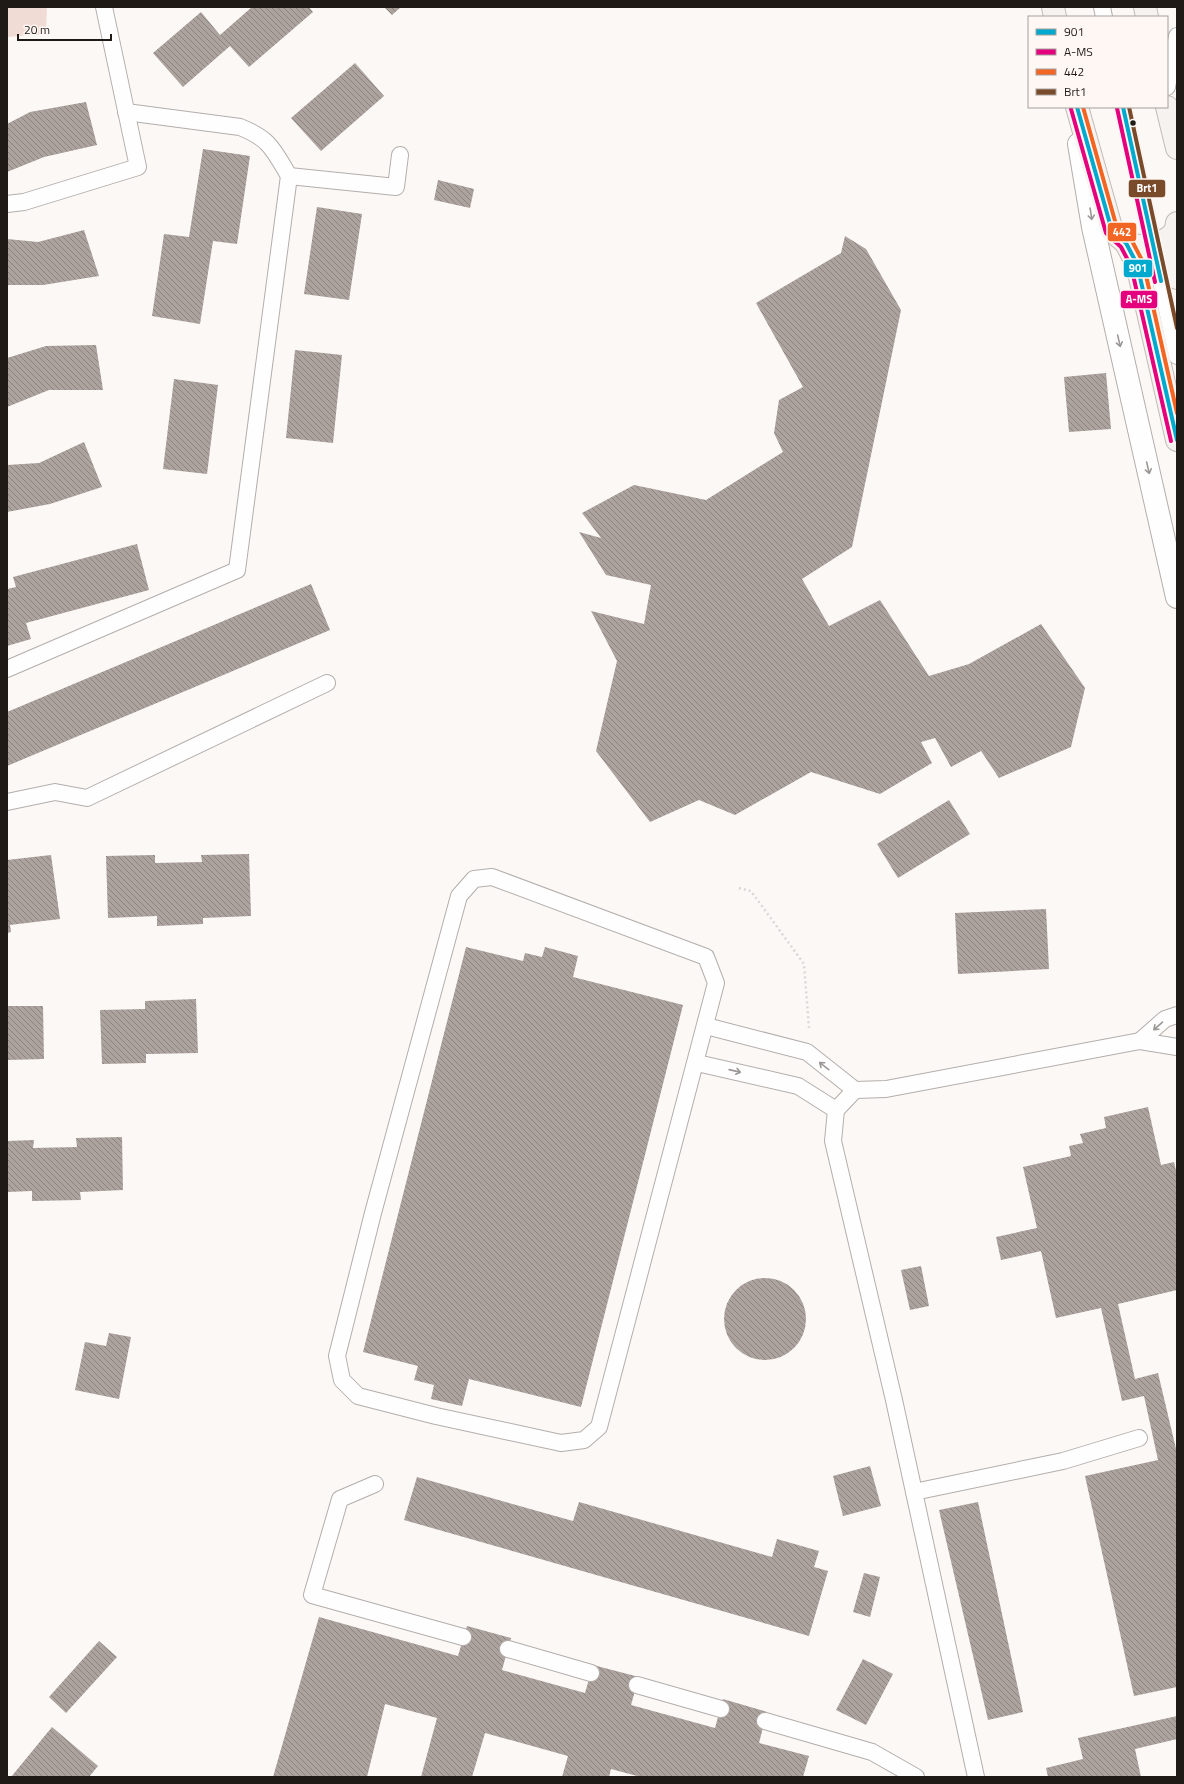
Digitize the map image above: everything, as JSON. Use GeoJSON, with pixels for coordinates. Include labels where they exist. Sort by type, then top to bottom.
{"type":"FeatureCollection","features":[{"type":"Feature","properties":{"kind":"main road"},"geometry":{"type":"LineString","coordinates":[[1077,108],[1112,231],[1126,244],[1136,264],[1177,440]]}},
{"type":"Feature","properties":{"kind":"main road"},"geometry":{"type":"LineString","coordinates":[[1126,244],[1140,247],[1153,246],[1165,241],[1176,228]]}},
{"type":"Feature","properties":{"kind":"main road"},"geometry":{"type":"LineString","coordinates":[[1176,228],[1174,267],[1177,278]]}},
{"type":"Feature","properties":{"kind":"street"},"geometry":{"type":"LineString","coordinates":[[1073,108],[1093,227],[1177,597]]}},
{"type":"Feature","properties":{"kind":"lane"},"geometry":{"type":"LineString","coordinates":[[7,204],[24,202],[138,167],[104,7]]}},
{"type":"Feature","properties":{"kind":"lane"},"geometry":{"type":"LineString","coordinates":[[1168,82],[1177,36]]}},
{"type":"Feature","properties":{"kind":"lane"},"geometry":{"type":"LineString","coordinates":[[1123,108],[1177,356]]}},
{"type":"Feature","properties":{"kind":"lane"},"geometry":{"type":"LineString","coordinates":[[7,669],[237,570],[289,176],[270,144],[257,134],[240,128],[126,112]]}},
{"type":"Feature","properties":{"kind":"lane"},"geometry":{"type":"LineString","coordinates":[[289,176],[396,187],[400,154]]}},
{"type":"Feature","properties":{"kind":"lane"},"geometry":{"type":"LineString","coordinates":[[7,802],[55,792],[86,798],[327,683]]}},
{"type":"Feature","properties":{"kind":"lane"},"geometry":{"type":"LineString","coordinates":[[492,877],[706,957],[716,983],[706,1026],[634,1290],[599,1426],[584,1440],[561,1443],[436,1416],[358,1396],[342,1380],[337,1356],[459,896],[474,879],[492,877]]}},
{"type":"Feature","properties":{"kind":"lane"},"geometry":{"type":"LineString","coordinates":[[1140,1041],[1165,1019],[1177,1015]]}},
{"type":"Feature","properties":{"kind":"lane"},"geometry":{"type":"LineString","coordinates":[[706,1026],[807,1052],[855,1090],[886,1089],[1140,1041],[1177,1047]]}},
{"type":"Feature","properties":{"kind":"lane"},"geometry":{"type":"LineString","coordinates":[[697,1063],[798,1086],[836,1110]]}},
{"type":"Feature","properties":{"kind":"lane"},"geometry":{"type":"LineString","coordinates":[[855,1090],[836,1110],[833,1141],[914,1492],[976,1777]]}},
{"type":"Feature","properties":{"kind":"lane"},"geometry":{"type":"LineString","coordinates":[[914,1492],[1063,1461],[1139,1438]]}},
{"type":"Feature","properties":{"kind":"lane"},"geometry":{"type":"LineString","coordinates":[[374,1484],[340,1499],[312,1595],[463,1637]]}},
{"type":"Feature","properties":{"kind":"lane"},"geometry":{"type":"LineString","coordinates":[[508,1649],[591,1673]]}},
{"type":"Feature","properties":{"kind":"lane"},"geometry":{"type":"LineString","coordinates":[[637,1685],[721,1709]]}},
{"type":"Feature","properties":{"kind":"lane"},"geometry":{"type":"LineString","coordinates":[[765,1721],[872,1752],[916,1777]]}},
{"type":"Feature","properties":{"kind":"path"},"geometry":{"type":"LineString","coordinates":[[739,888],[751,890],[804,964],[809,1033]]}},
{"type":"Feature","properties":{"kind":"shaded area"},"geometry":{"type":"Polygon","coordinates":[[[7,7],[47,7],[46,34],[7,37],[7,7]]]}},
{"type":"Feature","properties":{"kind":"building"},"geometry":{"type":"Polygon","coordinates":[[[252,7],[309,7],[313,12],[249,67],[230,46],[183,87],[153,53],[201,12],[220,35],[252,7]]]}},
{"type":"Feature","properties":{"kind":"building"},"geometry":{"type":"Polygon","coordinates":[[[384,7],[401,7],[392,15],[384,7]]]}},
{"type":"Feature","properties":{"kind":"building"},"geometry":{"type":"Polygon","coordinates":[[[355,63],[384,96],[321,151],[291,118],[355,63]]]}},
{"type":"Feature","properties":{"kind":"building"},"geometry":{"type":"Polygon","coordinates":[[[86,102],[97,145],[44,157],[7,172],[7,124],[30,112],[86,102]]]}},
{"type":"Feature","properties":{"kind":"building"},"geometry":{"type":"Polygon","coordinates":[[[203,149],[250,156],[237,244],[213,241],[200,324],[152,316],[164,234],[189,237],[203,149]]]}},
{"type":"Feature","properties":{"kind":"building"},"geometry":{"type":"Polygon","coordinates":[[[438,180],[474,189],[470,208],[434,200],[438,180]]]}},
{"type":"Feature","properties":{"kind":"building"},"geometry":{"type":"Polygon","coordinates":[[[317,207],[362,214],[349,300],[304,294],[317,207]]]}},
{"type":"Feature","properties":{"kind":"building"},"geometry":{"type":"Polygon","coordinates":[[[84,230],[99,276],[43,285],[7,285],[7,239],[38,242],[84,230]]]}},
{"type":"Feature","properties":{"kind":"building"},"geometry":{"type":"Polygon","coordinates":[[[845,236],[866,249],[901,310],[852,547],[802,579],[829,626],[880,600],[929,676],[969,664],[1041,624],[1085,688],[1071,747],[999,778],[981,751],[951,767],[935,738],[921,742],[932,763],[880,794],[811,772],[735,815],[699,800],[650,822],[596,751],[617,661],[591,611],[644,624],[651,585],[606,575],[579,532],[601,538],[582,513],[634,485],[706,500],[783,452],[774,433],[779,400],[803,387],[756,303],[841,253],[845,236]]]}},
{"type":"Feature","properties":{"kind":"building"},"geometry":{"type":"Polygon","coordinates":[[[96,345],[103,390],[49,390],[7,407],[7,358],[46,346],[96,345]]]}},
{"type":"Feature","properties":{"kind":"building"},"geometry":{"type":"Polygon","coordinates":[[[295,350],[342,355],[333,443],[286,438],[295,350]]]}},
{"type":"Feature","properties":{"kind":"building"},"geometry":{"type":"Polygon","coordinates":[[[1106,373],[1111,429],[1069,432],[1064,377],[1106,373]]]}},
{"type":"Feature","properties":{"kind":"building"},"geometry":{"type":"Polygon","coordinates":[[[174,379],[218,385],[207,474],[163,469],[174,379]]]}},
{"type":"Feature","properties":{"kind":"building"},"geometry":{"type":"Polygon","coordinates":[[[84,442],[102,487],[50,504],[7,512],[7,465],[39,463],[84,442]]]}},
{"type":"Feature","properties":{"kind":"building"},"geometry":{"type":"Polygon","coordinates":[[[137,544],[149,590],[26,623],[31,639],[7,646],[7,589],[16,587],[13,577],[137,544]]]}},
{"type":"Feature","properties":{"kind":"building"},"geometry":{"type":"Polygon","coordinates":[[[311,584],[330,630],[7,766],[7,712],[311,584]]]}},
{"type":"Feature","properties":{"kind":"building"},"geometry":{"type":"Polygon","coordinates":[[[949,800],[970,834],[898,878],[877,844],[949,800]]]}},
{"type":"Feature","properties":{"kind":"building"},"geometry":{"type":"Polygon","coordinates":[[[249,854],[251,916],[203,918],[203,924],[157,926],[157,916],[108,918],[106,856],[155,855],[155,863],[202,862],[201,855],[249,854]]]}},
{"type":"Feature","properties":{"kind":"building"},"geometry":{"type":"Polygon","coordinates":[[[51,855],[60,919],[10,925],[11,932],[7,933],[7,860],[51,855]]]}},
{"type":"Feature","properties":{"kind":"building"},"geometry":{"type":"Polygon","coordinates":[[[1046,909],[1049,969],[958,974],[955,913],[1046,909]]]}},
{"type":"Feature","properties":{"kind":"building"},"geometry":{"type":"Polygon","coordinates":[[[466,947],[523,961],[525,953],[542,957],[545,947],[578,956],[573,977],[683,1005],[581,1407],[469,1379],[462,1406],[431,1399],[434,1385],[414,1380],[418,1366],[363,1352],[466,947]]]}},
{"type":"Feature","properties":{"kind":"building"},"geometry":{"type":"Polygon","coordinates":[[[196,999],[198,1053],[146,1054],[146,1063],[102,1064],[100,1010],[145,1009],[145,1001],[196,999]]]}},
{"type":"Feature","properties":{"kind":"building"},"geometry":{"type":"Polygon","coordinates":[[[7,1006],[43,1006],[44,1059],[7,1060],[7,1006]]]}},
{"type":"Feature","properties":{"kind":"building"},"geometry":{"type":"Polygon","coordinates":[[[1148,1107],[1161,1165],[1174,1162],[1177,1175],[1177,1290],[1118,1304],[1135,1379],[1158,1373],[1177,1453],[1177,1687],[1134,1696],[1085,1476],[1158,1460],[1144,1396],[1122,1401],[1101,1308],[1056,1318],[1041,1251],[1001,1260],[996,1237],[1037,1228],[1023,1167],[1071,1156],[1069,1146],[1083,1143],[1080,1134],[1106,1128],[1104,1117],[1148,1107]]]}},
{"type":"Feature","properties":{"kind":"building"},"geometry":{"type":"Polygon","coordinates":[[[122,1137],[123,1190],[80,1192],[81,1200],[32,1201],[32,1191],[7,1192],[7,1141],[34,1140],[33,1148],[77,1147],[76,1138],[122,1137]]]}},
{"type":"Feature","properties":{"kind":"building"},"geometry":{"type":"Polygon","coordinates":[[[921,1266],[929,1306],[910,1310],[901,1270],[921,1266]]]}},
{"type":"Feature","properties":{"kind":"building"},"geometry":{"type":"Polygon","coordinates":[[[765,1278],[781,1281],[794,1290],[803,1303],[806,1319],[803,1335],[794,1348],[781,1357],[765,1360],[749,1357],[736,1348],[727,1335],[724,1319],[727,1303],[736,1290],[749,1281],[765,1278]]]}},
{"type":"Feature","properties":{"kind":"building"},"geometry":{"type":"Polygon","coordinates":[[[109,1333],[131,1337],[119,1399],[75,1390],[85,1342],[106,1346],[109,1333]]]}},
{"type":"Feature","properties":{"kind":"building"},"geometry":{"type":"Polygon","coordinates":[[[870,1466],[881,1506],[843,1516],[833,1476],[870,1466]]]}},
{"type":"Feature","properties":{"kind":"building"},"geometry":{"type":"Polygon","coordinates":[[[417,1477],[573,1521],[579,1502],[772,1557],[777,1539],[819,1551],[814,1567],[828,1571],[809,1636],[404,1520],[417,1477]]]}},
{"type":"Feature","properties":{"kind":"building"},"geometry":{"type":"Polygon","coordinates":[[[978,1502],[1023,1712],[988,1720],[939,1510],[978,1502]]]}},
{"type":"Feature","properties":{"kind":"building"},"geometry":{"type":"Polygon","coordinates":[[[864,1573],[880,1577],[870,1617],[853,1612],[864,1573]]]}},
{"type":"Feature","properties":{"kind":"building"},"geometry":{"type":"Polygon","coordinates":[[[319,1617],[458,1656],[467,1626],[511,1638],[502,1670],[585,1693],[593,1665],[639,1677],[631,1705],[715,1728],[723,1699],[767,1712],[759,1743],[809,1756],[803,1777],[641,1777],[611,1769],[609,1777],[562,1777],[568,1756],[485,1733],[472,1777],[421,1777],[437,1718],[385,1704],[367,1777],[273,1777],[319,1617]]]}},
{"type":"Feature","properties":{"kind":"building"},"geometry":{"type":"Polygon","coordinates":[[[99,1641],[117,1657],[66,1713],[49,1697],[99,1641]]]}},
{"type":"Feature","properties":{"kind":"building"},"geometry":{"type":"Polygon","coordinates":[[[863,1659],[893,1674],[866,1725],[836,1710],[863,1659]]]}},
{"type":"Feature","properties":{"kind":"building"},"geometry":{"type":"Polygon","coordinates":[[[1177,1716],[1177,1739],[1135,1749],[1141,1777],[1048,1777],[1046,1768],[1083,1759],[1078,1738],[1177,1716]]]}},
{"type":"Feature","properties":{"kind":"building"},"geometry":{"type":"Polygon","coordinates":[[[52,1727],[98,1766],[89,1777],[11,1777],[52,1727]]]}},
{"type":"Feature","properties":{"kind":"transit line","name":"901"},"geometry":{"type":"LineString","coordinates":[[1077,108],[1112,231],[1126,243],[1137,264],[1177,440]]}},
{"type":"Feature","properties":{"kind":"transit line","name":"442"},"geometry":{"type":"LineString","coordinates":[[1083,108],[1117,228],[1131,239],[1143,262],[1177,413]]}},
{"type":"Feature","properties":{"kind":"transit line","name":"A-MS"},"geometry":{"type":"LineString","coordinates":[[1117,108],[1155,282]]}},
{"type":"Feature","properties":{"kind":"transit line","name":"901"},"geometry":{"type":"LineString","coordinates":[[1123,108],[1161,281]]}},
{"type":"Feature","properties":{"kind":"transit line","name":"Brt1"},"geometry":{"type":"LineString","coordinates":[[1129,108],[1177,328]]}},
{"type":"Feature","properties":{"kind":"transit line","name":"A-MS"},"geometry":{"type":"LineString","coordinates":[[1071,109],[1106,233],[1121,247],[1131,266],[1171,441]]}}]}
